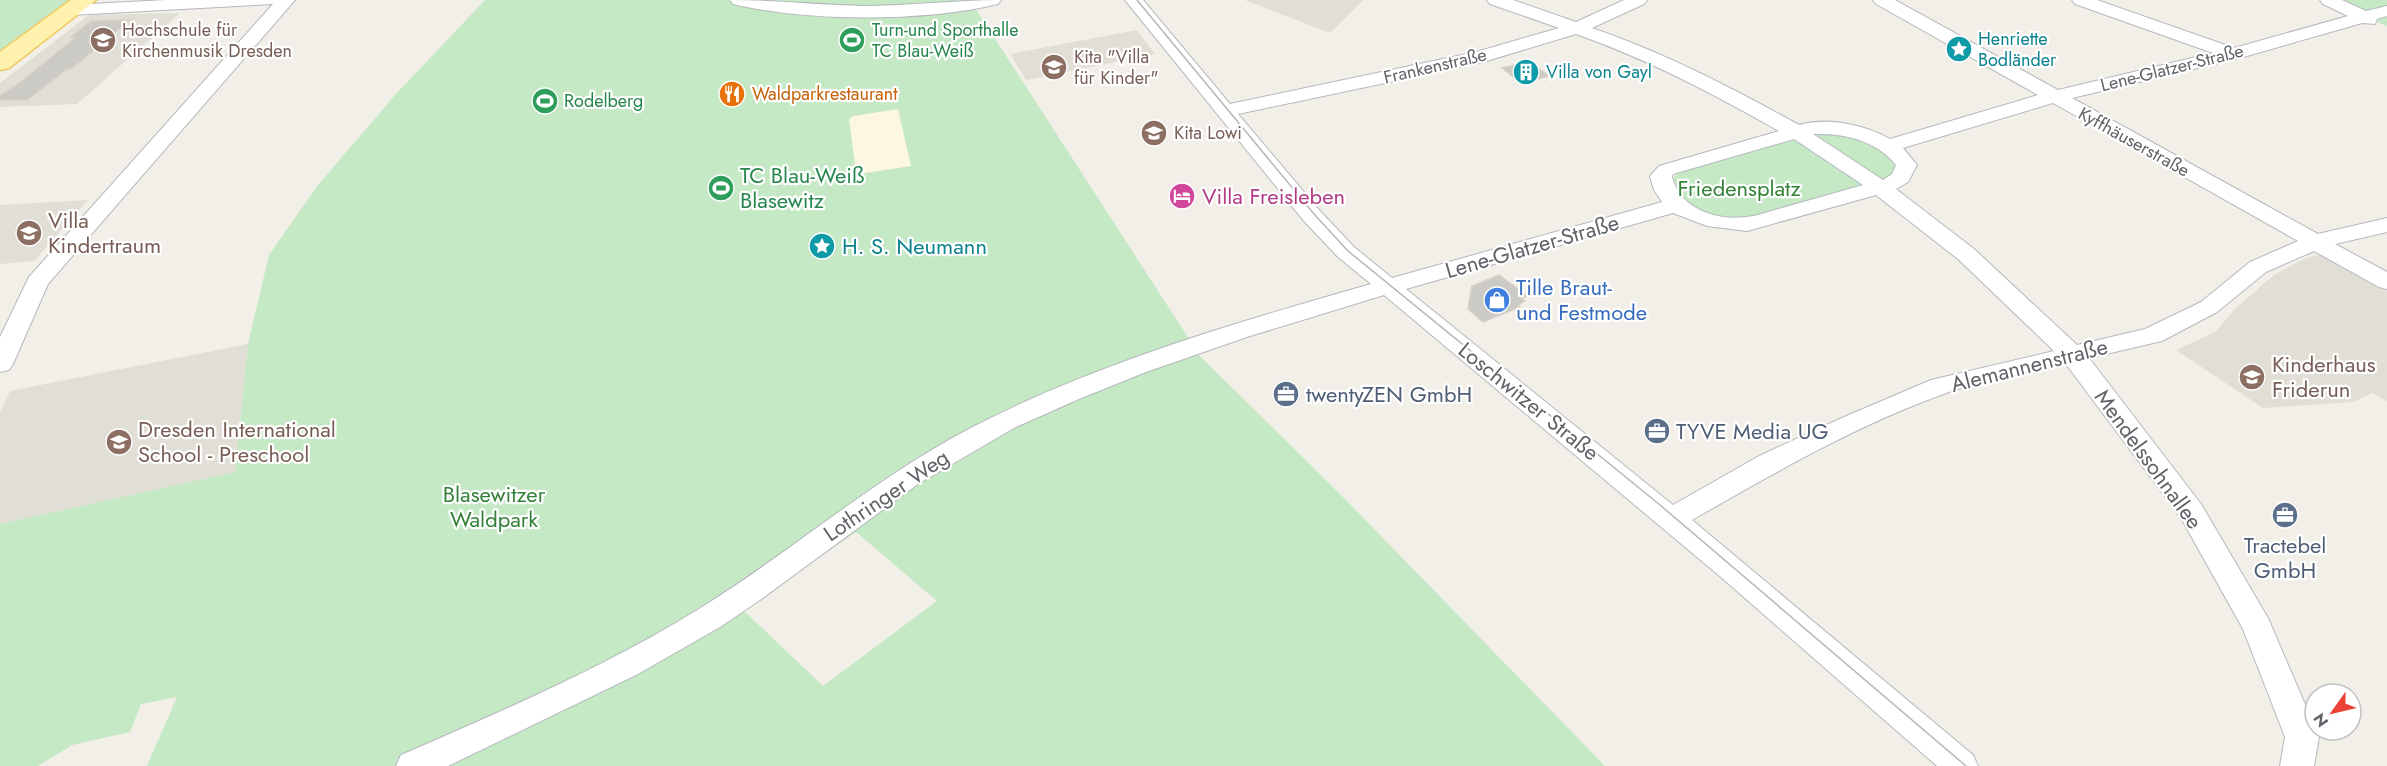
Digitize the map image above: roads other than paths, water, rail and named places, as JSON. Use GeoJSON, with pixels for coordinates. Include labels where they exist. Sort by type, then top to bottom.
{"type":"FeatureCollection","features":[{"type":"Feature","properties":{"kind":"main road"},"geometry":{"type":"LineString","coordinates":[[0,63],[78,5]]}},
{"type":"Feature","properties":{"kind":"street"},"geometry":{"type":"LineString","coordinates":[[0,364],[37,282],[286,0]]}},
{"type":"Feature","properties":{"kind":"street"},"geometry":{"type":"LineString","coordinates":[[78,5],[295,0]]}},
{"type":"Feature","properties":{"kind":"street"},"geometry":{"type":"LineString","coordinates":[[739,0],[806,8],[872,12],[925,10],[992,0]]}},
{"type":"Feature","properties":{"kind":"street","name":"Loschwitzer Straße"},"geometry":{"type":"LineString","coordinates":[[1134,0],[1331,239],[1673,518],[1817,640],[1960,766]]}},
{"type":"Feature","properties":{"kind":"street"},"geometry":{"type":"LineString","coordinates":[[1496,0],[1638,50],[1716,87],[1796,132],[1881,188]]}},
{"type":"Feature","properties":{"kind":"street","name":"Frankenstraße"},"geometry":{"type":"LineString","coordinates":[[1225,111],[1480,57],[1578,28],[1638,0]]}},
{"type":"Feature","properties":{"kind":"street","name":"Kyffhäuserstraße"},"geometry":{"type":"LineString","coordinates":[[1882,0],[2387,282]]}},
{"type":"Feature","properties":{"kind":"street"},"geometry":{"type":"LineString","coordinates":[[2081,0],[2233,54]]}},
{"type":"Feature","properties":{"kind":"street"},"geometry":{"type":"LineString","coordinates":[[2329,0],[2362,18],[2387,27]]}},
{"type":"Feature","properties":{"kind":"street","name":"Lene-Glatzer-Straße"},"geometry":{"type":"LineString","coordinates":[[1888,146],[2053,97],[2233,54],[2387,11]]}},
{"type":"Feature","properties":{"kind":"street"},"geometry":{"type":"LineString","coordinates":[[1811,128],[1841,128],[1888,146],[1900,154],[1907,165],[1901,178],[1892,184],[1747,224],[1725,224],[1705,219],[1677,205],[1662,186],[1661,176],[1666,170],[1811,128]]}},
{"type":"Feature","properties":{"kind":"street","name":"Mendelssohnallee"},"geometry":{"type":"LineString","coordinates":[[1881,188],[1966,254],[2072,354],[2191,511],[2257,627],[2302,737],[2297,766]]}},
{"type":"Feature","properties":{"kind":"street","name":"Lene-Glatzer-Straße"},"geometry":{"type":"LineString","coordinates":[[1388,286],[1677,205]]}},
{"type":"Feature","properties":{"kind":"street","name":"Alemannenstraße"},"geometry":{"type":"LineString","coordinates":[[1673,518],[1769,463],[1853,423],[1940,386],[2153,335],[2209,307],[2258,267],[2315,242],[2387,225]]}},
{"type":"Feature","properties":{"kind":"street","name":"Lothringer Weg"},"geometry":{"type":"LineString","coordinates":[[413,766],[542,708],[651,652],[747,593],[880,496],[925,467],[1008,421],[1130,368],[1199,344],[1388,286]]}},
{"type":"Feature","properties":{"kind":"tram line"},"geometry":{"type":"LineString","coordinates":[[1137,0],[1314,214],[1348,251],[1660,505],[1966,766]]}},
{"type":"Feature","properties":{"kind":"place","name":"Hochschule für Kirchenmusik Dresden"},"geometry":{"type":"Point","coordinates":[103,40]}},
{"type":"Feature","properties":{"kind":"place","name":"Turn-und Sporthalle TC Blau-Weiß"},"geometry":{"type":"Point","coordinates":[852,40]}},
{"type":"Feature","properties":{"kind":"place","name":"Henriette Bodländer"},"geometry":{"type":"Point","coordinates":[1959,49]}},
{"type":"Feature","properties":{"kind":"place","name":"Kita \"Villa für Kinder\""},"geometry":{"type":"Point","coordinates":[1054,67]}},
{"type":"Feature","properties":{"kind":"place","name":"Villa von Gayl"},"geometry":{"type":"Point","coordinates":[1526,72]}},
{"type":"Feature","properties":{"kind":"place","name":"Waldparkrestaurant"},"geometry":{"type":"Point","coordinates":[732,94]}},
{"type":"Feature","properties":{"kind":"place","name":"Rodelberg"},"geometry":{"type":"Point","coordinates":[545,101]}},
{"type":"Feature","properties":{"kind":"place","name":"Kita Lowi"},"geometry":{"type":"Point","coordinates":[1154,133]}},
{"type":"Feature","properties":{"kind":"place","name":"TC Blau-Weiß Blasewitz"},"geometry":{"type":"Point","coordinates":[721,188]}},
{"type":"Feature","properties":{"kind":"place","name":"Villa Freisleben"},"geometry":{"type":"Point","coordinates":[1182,196]}},
{"type":"Feature","properties":{"kind":"place","name":"Villa Kindertraum"},"geometry":{"type":"Point","coordinates":[29,233]}},
{"type":"Feature","properties":{"kind":"place","name":"H. S. Neumann"},"geometry":{"type":"Point","coordinates":[822,246]}},
{"type":"Feature","properties":{"kind":"place","name":"Tille Braut- und Festmode"},"geometry":{"type":"Point","coordinates":[1497,300]}},
{"type":"Feature","properties":{"kind":"place","name":"Kinderhaus Friderun"},"geometry":{"type":"Point","coordinates":[2252,377]}},
{"type":"Feature","properties":{"kind":"place","name":"twentyZEN GmbH"},"geometry":{"type":"Point","coordinates":[1286,394]}},
{"type":"Feature","properties":{"kind":"place","name":"TYVE Media UG"},"geometry":{"type":"Point","coordinates":[1657,431]}},
{"type":"Feature","properties":{"kind":"place","name":"Dresden International School - Preschool"},"geometry":{"type":"Point","coordinates":[119,442]}},
{"type":"Feature","properties":{"kind":"place","name":"Tractebel GmbH"},"geometry":{"type":"Point","coordinates":[2285,515]}},
{"type":"Feature","properties":{"kind":"park label","name":"Friedensplatz"},"geometry":{"type":"Point","coordinates":[1739,188]}},
{"type":"Feature","properties":{"kind":"park label","name":"Blasewitzer Waldpark"},"geometry":{"type":"Point","coordinates":[494,506]}}]}
